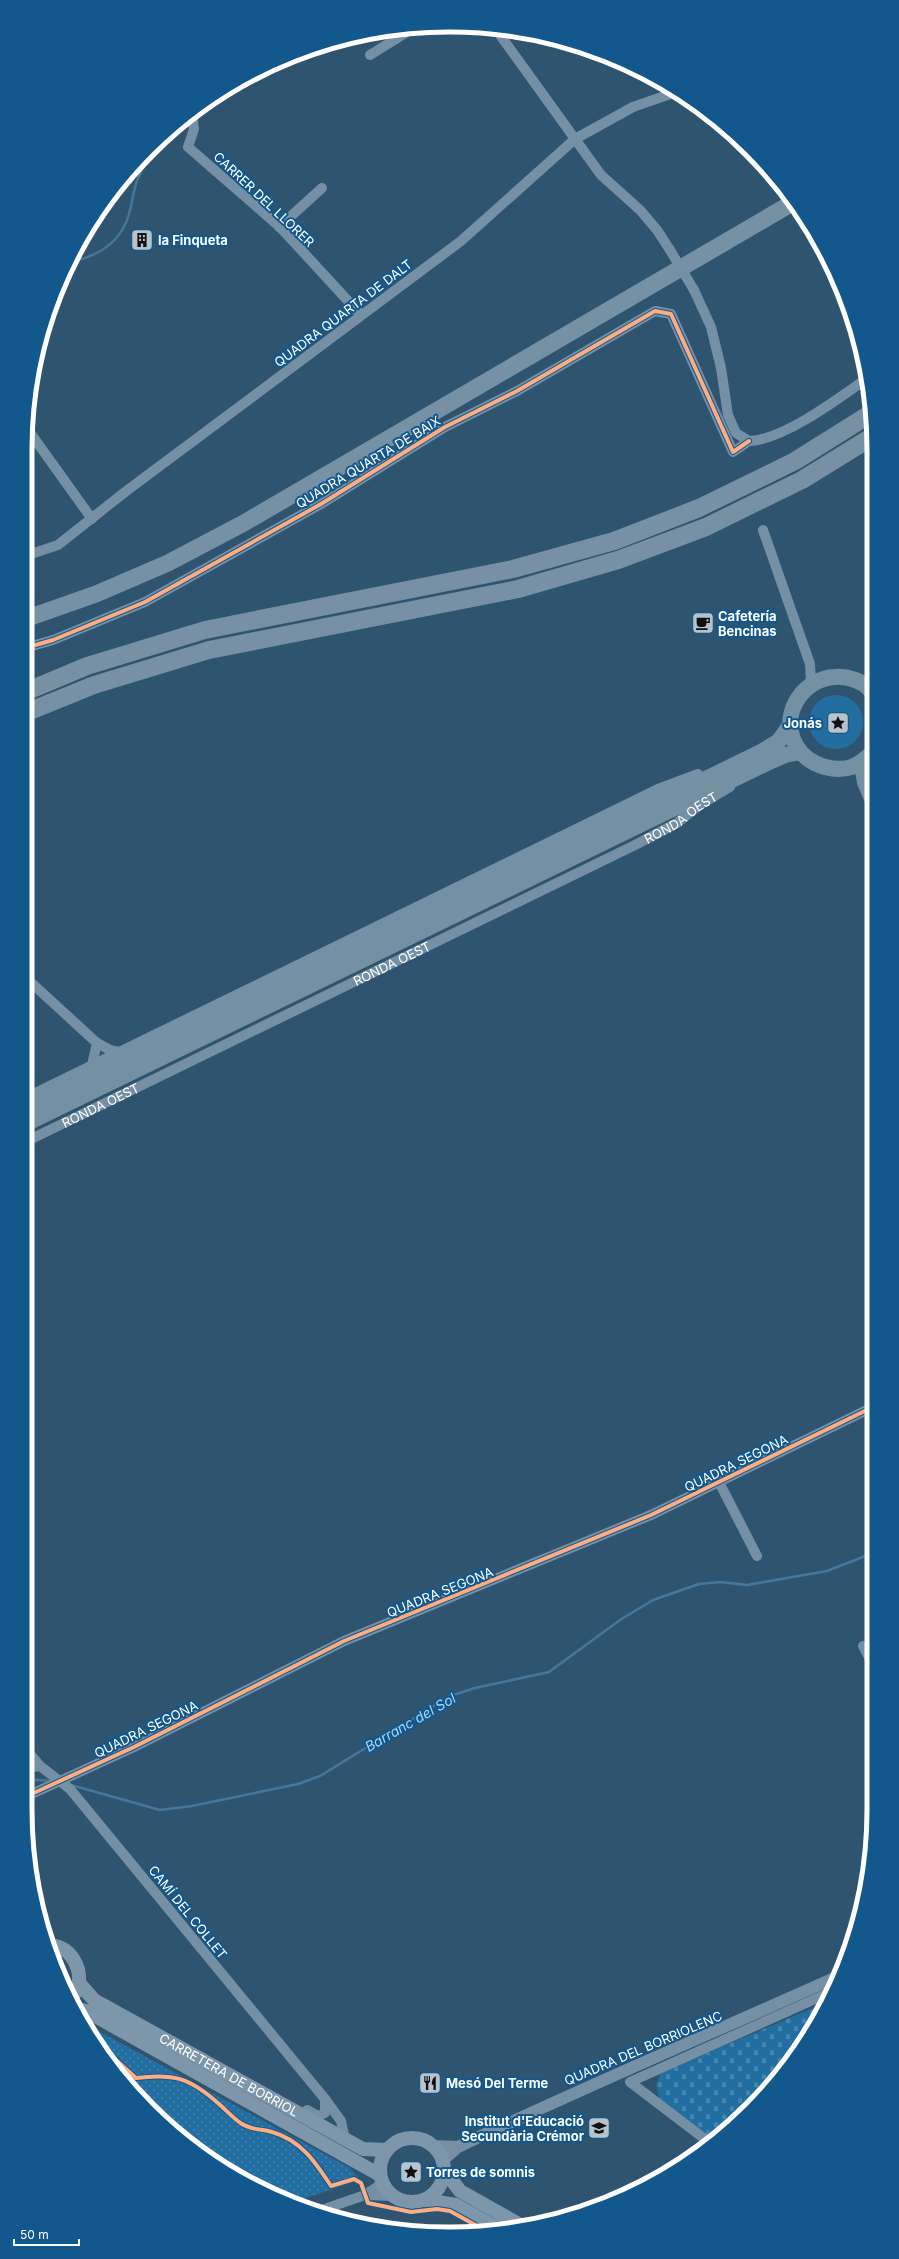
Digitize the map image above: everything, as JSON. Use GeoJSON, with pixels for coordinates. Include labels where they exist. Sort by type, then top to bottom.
{"type":"FeatureCollection","features":[{"type":"Feature","properties":{"kind":"highway"},"geometry":{"type":"LineString","coordinates":[[32,617],[96,594],[168,563],[244,523],[788,205]]}},
{"type":"Feature","properties":{"kind":"highway"},"geometry":{"type":"LineString","coordinates":[[32,689],[87,666],[205,630],[513,569],[614,541],[699,508],[795,462],[865,417]]}},
{"type":"Feature","properties":{"kind":"highway"},"geometry":{"type":"LineString","coordinates":[[32,711],[94,685],[209,650],[518,589],[618,560],[706,527],[802,480],[867,440]]}},
{"type":"Feature","properties":{"kind":"main road"},"geometry":{"type":"LineString","coordinates":[[860,762],[828,768],[810,761],[800,752],[793,740],[790,725],[796,699],[817,680],[847,676],[867,687]]}},
{"type":"Feature","properties":{"kind":"main road","name":"RONDA OEST"},"geometry":{"type":"LineString","coordinates":[[32,1121],[748,765],[779,741],[790,725]]}},
{"type":"Feature","properties":{"kind":"main road","name":"RONDA OEST"},"geometry":{"type":"LineString","coordinates":[[32,1108],[748,765],[800,752]]}},
{"type":"Feature","properties":{"kind":"main road"},"geometry":{"type":"LineString","coordinates":[[55,1946],[68,1952],[78,1966],[79,1983],[74,1992]]}},
{"type":"Feature","properties":{"kind":"main road","name":"CARRETERA DE BORRIOL"},"geometry":{"type":"LineString","coordinates":[[79,1983],[94,2000],[345,2140],[363,2149],[387,2150]]}},
{"type":"Feature","properties":{"kind":"main road","name":"CARRETERA DE BORRIOL"},"geometry":{"type":"LineString","coordinates":[[84,2011],[382,2179]]}},
{"type":"Feature","properties":{"kind":"main road"},"geometry":{"type":"LineString","coordinates":[[491,2224],[456,2205],[425,2200],[406,2202],[393,2196],[382,2179],[381,2162],[387,2150],[401,2140],[418,2139],[434,2146],[460,2191],[514,2221]]}},
{"type":"Feature","properties":{"kind":"main road"},"geometry":{"type":"LineString","coordinates":[[425,2200],[439,2188],[444,2165]]}},
{"type":"Feature","properties":{"kind":"street"},"geometry":{"type":"LineString","coordinates":[[370,56],[402,35]]}},
{"type":"Feature","properties":{"kind":"street"},"geometry":{"type":"LineString","coordinates":[[499,35],[601,175],[640,210],[657,230],[694,290],[711,327],[721,368],[728,415],[736,433],[749,441],[772,437],[817,411],[861,381]]}},
{"type":"Feature","properties":{"kind":"street"},"geometry":{"type":"LineString","coordinates":[[393,36],[396,39]]}},
{"type":"Feature","properties":{"kind":"street","name":"QUADRA QUARTA DE DALT"},"geometry":{"type":"LineString","coordinates":[[32,554],[58,545],[125,492],[361,314],[461,241],[575,139],[633,107],[669,95]]}},
{"type":"Feature","properties":{"kind":"street","name":"CARRER DEL LLORER"},"geometry":{"type":"LineString","coordinates":[[193,120],[194,129],[188,147],[279,227],[361,314]]}},
{"type":"Feature","properties":{"kind":"street"},"geometry":{"type":"LineString","coordinates":[[279,227],[322,188]]}},
{"type":"Feature","properties":{"kind":"street","name":"QUADRA QUARTA DE BAIX"},"geometry":{"type":"LineString","coordinates":[[32,646],[53,640],[145,602],[321,504],[445,427],[517,391],[655,311],[671,314],[733,452],[749,441]]}},
{"type":"Feature","properties":{"kind":"street"},"geometry":{"type":"LineString","coordinates":[[32,436],[92,519]]}},
{"type":"Feature","properties":{"kind":"street"},"geometry":{"type":"LineString","coordinates":[[763,530],[817,680]]}},
{"type":"Feature","properties":{"kind":"street"},"geometry":{"type":"LineString","coordinates":[[860,762],[862,783],[867,795]]}},
{"type":"Feature","properties":{"kind":"street","name":"RONDA OEST"},"geometry":{"type":"LineString","coordinates":[[32,1095],[658,789],[711,769],[748,765]]}},
{"type":"Feature","properties":{"kind":"street","name":"RONDA OEST"},"geometry":{"type":"LineString","coordinates":[[32,1139],[635,845],[677,823],[698,806],[723,793],[748,765]]}},
{"type":"Feature","properties":{"kind":"street"},"geometry":{"type":"LineString","coordinates":[[32,983],[97,1042],[110,1050],[119,1052]]}},
{"type":"Feature","properties":{"kind":"street"},"geometry":{"type":"LineString","coordinates":[[92,1065],[97,1042]]}},
{"type":"Feature","properties":{"kind":"street","name":"QUADRA SEGONA"},"geometry":{"type":"LineString","coordinates":[[32,1794],[61,1782],[344,1640],[538,1563],[651,1515],[867,1410]]}},
{"type":"Feature","properties":{"kind":"street","name":"QUADRA SEGONA"},"geometry":{"type":"LineString","coordinates":[[719,1482],[757,1556]]}},
{"type":"Feature","properties":{"kind":"street"},"geometry":{"type":"LineString","coordinates":[[863,1646],[867,1654]]}},
{"type":"Feature","properties":{"kind":"street","name":"CAMÍ DEL COLLET"},"geometry":{"type":"LineString","coordinates":[[32,1756],[40,1766],[70,1789],[325,2099],[341,2121],[345,2140]]}},
{"type":"Feature","properties":{"kind":"street"},"geometry":{"type":"LineString","coordinates":[[32,1767],[40,1766]]}},
{"type":"Feature","properties":{"kind":"street","name":"QUADRA DEL BORRIOLENC"},"geometry":{"type":"LineString","coordinates":[[434,2146],[458,2146],[588,2086],[661,2056],[830,1980]]}},
{"type":"Feature","properties":{"kind":"street"},"geometry":{"type":"LineString","coordinates":[[706,2140],[630,2082],[823,1997]]}},
{"type":"Feature","properties":{"kind":"street"},"geometry":{"type":"LineString","coordinates":[[278,2102],[290,2101],[318,2116],[325,2113],[325,2099]]}},
{"type":"Feature","properties":{"kind":"street","name":"QUADRA DEL BORRIOLENC"},"geometry":{"type":"LineString","coordinates":[[444,2165],[458,2146]]}},
{"type":"Feature","properties":{"kind":"street"},"geometry":{"type":"LineString","coordinates":[[365,2195],[382,2179]]}},
{"type":"Feature","properties":{"kind":"street"},"geometry":{"type":"LineString","coordinates":[[326,2208],[365,2195],[393,2196]]}},
{"type":"Feature","properties":{"kind":"green space"},"geometry":{"type":"Polygon","coordinates":[[[836,695],[846,697],[855,703],[861,712],[863,722],[861,732],[855,741],[846,747],[836,749],[826,747],[817,741],[811,732],[809,722],[811,712],[817,703],[826,697],[836,695]]]}},
{"type":"Feature","properties":{"kind":"green space"},"geometry":{"type":"Polygon","coordinates":[[[817,2006],[797,2041],[781,2064],[745,2105],[709,2136],[659,2098],[656,2085],[661,2073],[817,2006]]]}},
{"type":"Feature","properties":{"kind":"green space"},"geometry":{"type":"Polygon","coordinates":[[[95,2029],[350,2168],[361,2180],[301,2199],[265,2184],[218,2157],[195,2141],[158,2109],[118,2064],[95,2029]]]}},
{"type":"Feature","properties":{"kind":"waterway"},"geometry":{"type":"LineString","coordinates":[[78,260],[90,256],[107,247],[120,233],[129,214],[137,181],[142,169],[148,160]]}},
{"type":"Feature","properties":{"kind":"waterway","name":"Barranc del Sol"},"geometry":{"type":"LineString","coordinates":[[71,1785],[160,1810],[192,1806],[298,1784],[320,1776],[450,1696],[475,1688],[549,1672],[620,1620],[653,1600],[699,1584],[720,1582],[747,1585],[827,1571],[867,1555]]}},
{"type":"Feature","properties":{"kind":"waterway","name":"Barranc del Sol"},"geometry":{"type":"LineString","coordinates":[[32,1780],[51,1781]]}},
{"type":"Feature","properties":{"kind":"cycle path"},"geometry":{"type":"LineString","coordinates":[[32,646],[53,640],[145,602],[321,504],[445,427],[517,391],[655,311],[671,314],[733,452],[749,441]]}},
{"type":"Feature","properties":{"kind":"cycle path"},"geometry":{"type":"LineString","coordinates":[[32,1794],[134,1747],[344,1641],[651,1515],[867,1410]]}},
{"type":"Feature","properties":{"kind":"cycle path"},"geometry":{"type":"LineString","coordinates":[[114,2058],[136,2078],[161,2076],[181,2079],[190,2083],[209,2095],[242,2124],[272,2132],[291,2141],[307,2153],[331,2186],[354,2179],[361,2183],[368,2203],[411,2212],[437,2209],[450,2211],[477,2226]]}},
{"type":"Feature","properties":{"kind":"place","name":"la Finqueta"},"geometry":{"type":"Point","coordinates":[142,240]}},
{"type":"Feature","properties":{"kind":"place","name":"Cafetería Bencinas"},"geometry":{"type":"Point","coordinates":[703,623]}},
{"type":"Feature","properties":{"kind":"place","name":"Jonás"},"geometry":{"type":"Point","coordinates":[838,723]}},
{"type":"Feature","properties":{"kind":"place","name":"Mesó Del Terme"},"geometry":{"type":"Point","coordinates":[430,2083]}},
{"type":"Feature","properties":{"kind":"place","name":"Institut d'Educació Secundària Crémor"},"geometry":{"type":"Point","coordinates":[599,2128]}},
{"type":"Feature","properties":{"kind":"place","name":"Torres de somnis"},"geometry":{"type":"Point","coordinates":[411,2172]}}]}
